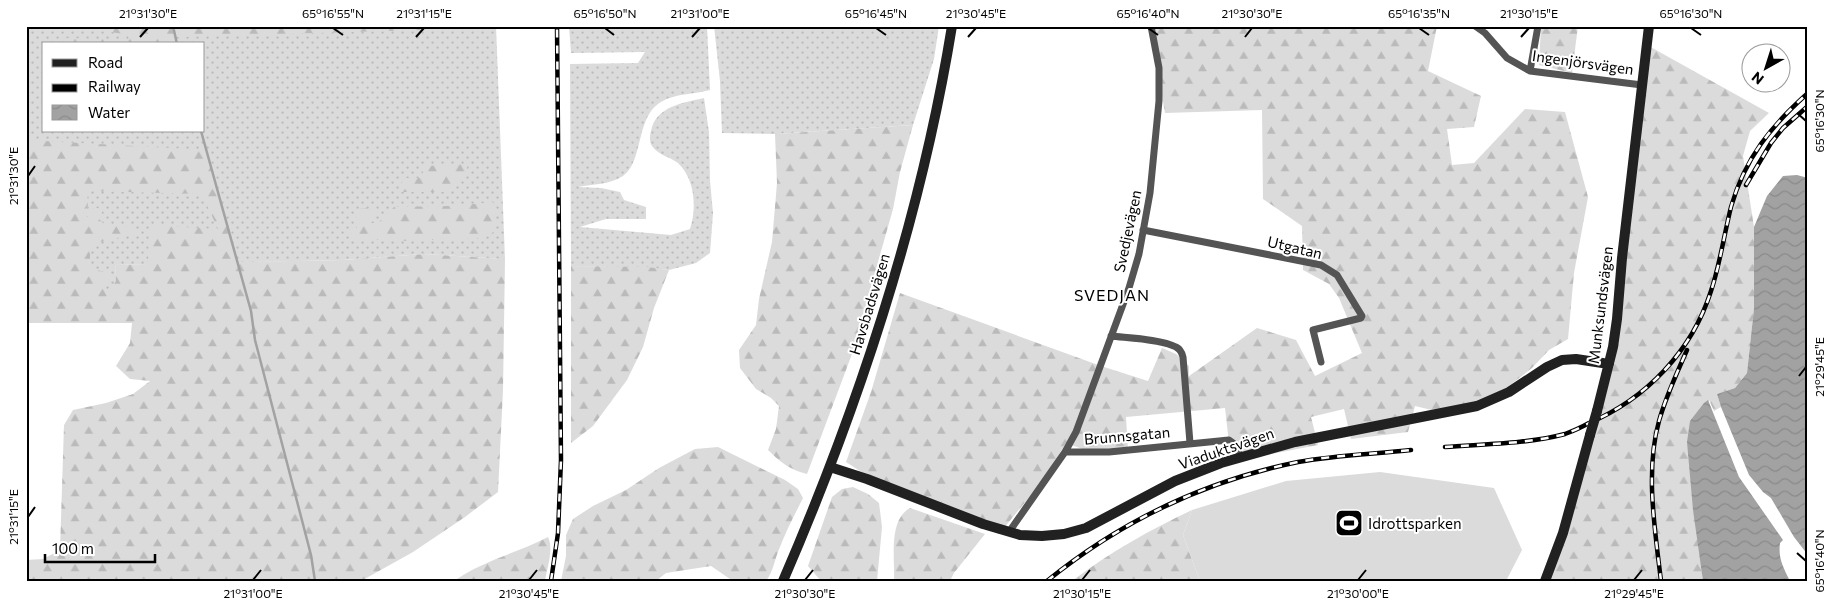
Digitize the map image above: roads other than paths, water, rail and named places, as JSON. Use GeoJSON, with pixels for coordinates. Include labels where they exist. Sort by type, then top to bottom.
{"type":"FeatureCollection","features":[{"type":"Feature","properties":{"kind":"street","name":"Havsbadsvägen"},"geometry":{"type":"LineString","coordinates":[[784,581],[856,397],[896,270],[926,156],[952,26]]}},
{"type":"Feature","properties":{"kind":"street","name":"Svedjevägen"},"geometry":{"type":"LineString","coordinates":[[1009,532],[1065,452],[1076,432],[1129,288],[1139,254],[1150,193],[1159,100],[1160,68],[1151,26]]}},
{"type":"Feature","properties":{"kind":"street","name":"Ingenjörsvägen"},"geometry":{"type":"LineString","coordinates":[[1475,26],[1507,58],[1530,71],[1642,85]]}},
{"type":"Feature","properties":{"kind":"street"},"geometry":{"type":"LineString","coordinates":[[1530,71],[1538,26]]}},
{"type":"Feature","properties":{"kind":"street","name":"Munksundsvägen"},"geometry":{"type":"LineString","coordinates":[[1545,581],[1563,533],[1609,364],[1617,319],[1622,258],[1649,26]]}},
{"type":"Feature","properties":{"kind":"street","name":"Utgatan"},"geometry":{"type":"LineString","coordinates":[[1143,230],[1298,260],[1321,265],[1331,270],[1344,284],[1362,316],[1361,318],[1313,330],[1321,362]]}},
{"type":"Feature","properties":{"kind":"street","name":"Brunnsgatan"},"geometry":{"type":"LineString","coordinates":[[1111,336],[1164,344],[1176,347],[1182,352],[1190,444]]}},
{"type":"Feature","properties":{"kind":"street","name":"Viaduktsvägen"},"geometry":{"type":"LineString","coordinates":[[830,467],[1009,532],[1020,535],[1042,536],[1064,534],[1086,528],[1107,518],[1175,481],[1240,456],[1313,438],[1477,406],[1509,392],[1558,361],[1570,359],[1609,364]]}},
{"type":"Feature","properties":{"kind":"street","name":"Brunnsgatan"},"geometry":{"type":"LineString","coordinates":[[1065,452],[1109,452],[1229,440],[1236,445],[1240,456]]}},
{"type":"Feature","properties":{"kind":"water"},"geometry":{"type":"Polygon","coordinates":[[[1797,175],[1808,178],[1808,555],[1794,537],[1771,498],[1763,492],[1749,475],[1717,394],[1735,388],[1747,373],[1754,308],[1754,227],[1767,196],[1783,176],[1797,175]]]}},
{"type":"Feature","properties":{"kind":"water"},"geometry":{"type":"Polygon","coordinates":[[[1708,400],[1739,477],[1783,540],[1780,543],[1780,558],[1790,581],[1703,581],[1693,510],[1687,442],[1690,421],[1708,400]]]}},
{"type":"Feature","properties":{"kind":"waterway"},"geometry":{"type":"LineString","coordinates":[[173,26],[177,42]]}},
{"type":"Feature","properties":{"kind":"waterway"},"geometry":{"type":"LineString","coordinates":[[201,132],[251,311],[255,340],[311,555],[315,581]]}},
{"type":"Feature","properties":{"kind":"railway"},"geometry":{"type":"LineString","coordinates":[[551,581],[558,533],[561,460],[557,26]]}},
{"type":"Feature","properties":{"kind":"railway"},"geometry":{"type":"LineString","coordinates":[[1445,447],[1521,442],[1565,434],[1610,413],[1648,387],[1679,353],[1703,313],[1717,270],[1731,207],[1737,189],[1752,158],[1782,118],[1808,93]]}},
{"type":"Feature","properties":{"kind":"railway"},"geometry":{"type":"LineString","coordinates":[[1746,185],[1771,143],[1783,128],[1808,106]]}},
{"type":"Feature","properties":{"kind":"railway"},"geometry":{"type":"LineString","coordinates":[[1661,581],[1652,501],[1655,440],[1662,412],[1687,350]]}},
{"type":"Feature","properties":{"kind":"railway"},"geometry":{"type":"LineString","coordinates":[[1047,581],[1075,559],[1134,522],[1165,506],[1230,480],[1298,462],[1340,456],[1411,450]]}},
{"type":"Feature","properties":{"kind":"place","name":"Idrottsparken"},"geometry":{"type":"Point","coordinates":[1349,523]}},
{"type":"Feature","properties":{"kind":"district","name":"SVEDJAN"},"geometry":{"type":"Point","coordinates":[1112,294]}}]}
